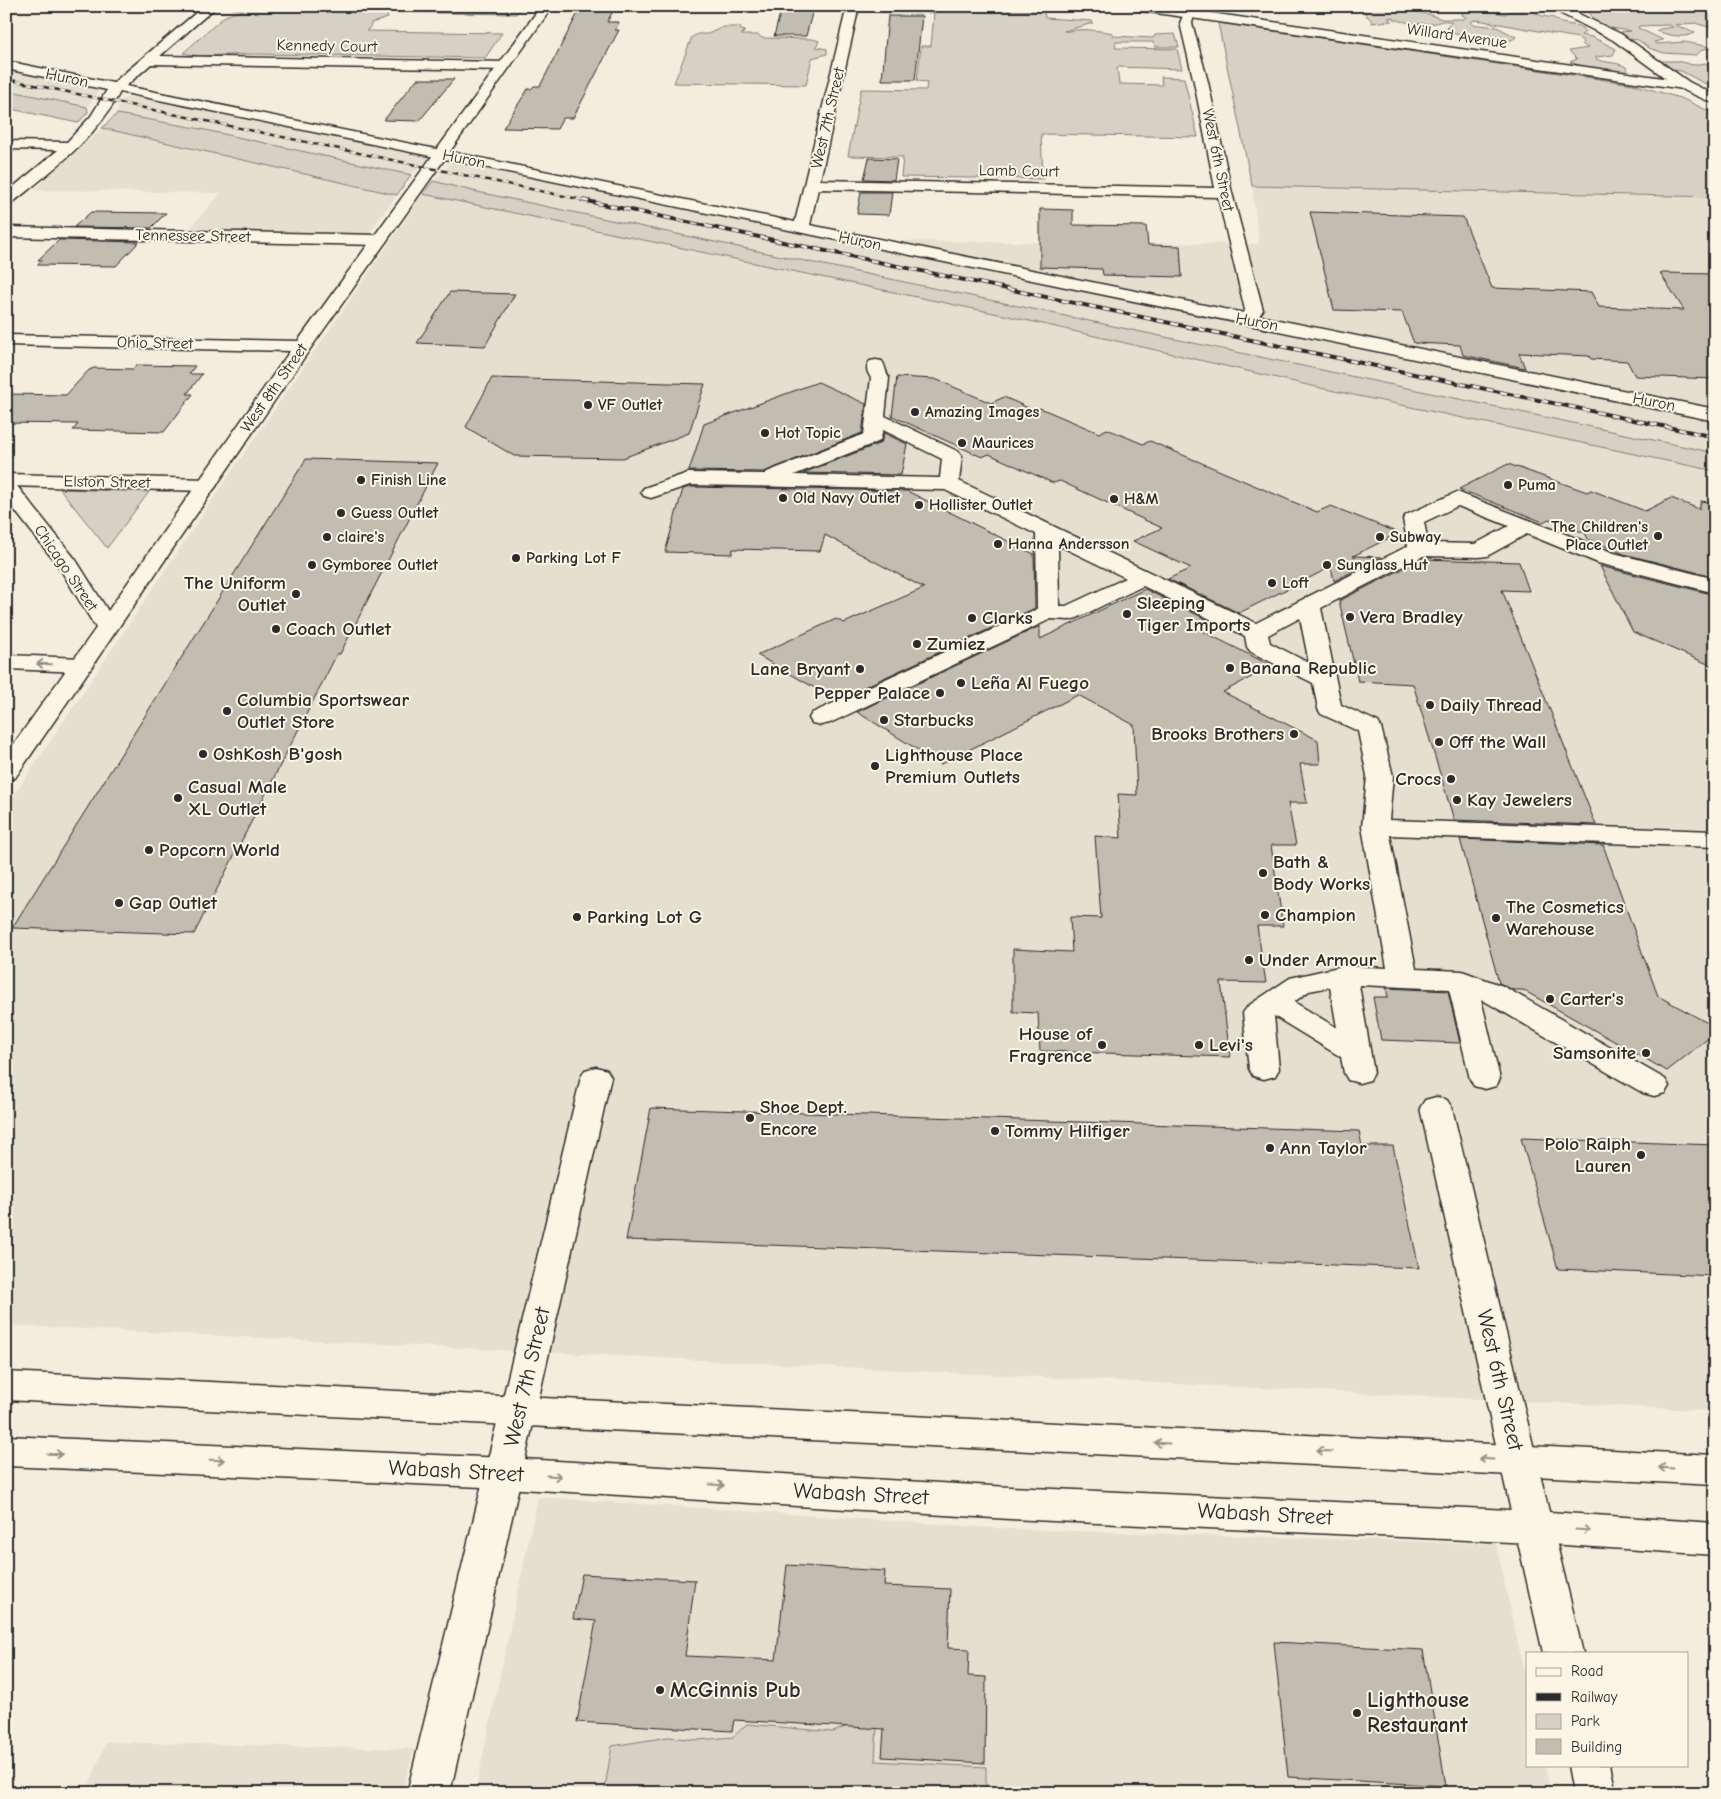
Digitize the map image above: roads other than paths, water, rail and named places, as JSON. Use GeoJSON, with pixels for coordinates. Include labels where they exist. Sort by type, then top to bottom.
{"type":"FeatureCollection","features":[{"type":"Feature","properties":{"kind":"street"},"geometry":{"type":"LineString","coordinates":[[6,201],[70,146],[110,102],[115,88],[211,6]]}},
{"type":"Feature","properties":{"kind":"street","name":"West 8th Street"},"geometry":{"type":"LineString","coordinates":[[6,773],[303,346],[547,6]]}},
{"type":"Feature","properties":{"kind":"street","name":"West 7th Street"},"geometry":{"type":"LineString","coordinates":[[801,229],[853,6]]}},
{"type":"Feature","properties":{"kind":"street","name":"Willard Avenue"},"geometry":{"type":"LineString","coordinates":[[1135,6],[1684,85]]}},
{"type":"Feature","properties":{"kind":"street"},"geometry":{"type":"LineString","coordinates":[[1189,14],[1203,6]]}},
{"type":"Feature","properties":{"kind":"street"},"geometry":{"type":"LineString","coordinates":[[1552,6],[1617,37],[1684,85],[1715,100]]}},
{"type":"Feature","properties":{"kind":"street","name":"West 6th Street"},"geometry":{"type":"LineString","coordinates":[[1189,14],[1186,23],[1201,82],[1224,193],[1254,310],[1249,320]]}},
{"type":"Feature","properties":{"kind":"street","name":"Kennedy Court"},"geometry":{"type":"LineString","coordinates":[[149,60],[505,66]]}},
{"type":"Feature","properties":{"kind":"street","name":"Huron"},"geometry":{"type":"LineString","coordinates":[[6,65],[801,229],[1715,414]]}},
{"type":"Feature","properties":{"kind":"street"},"geometry":{"type":"LineString","coordinates":[[6,145],[70,146]]}},
{"type":"Feature","properties":{"kind":"street","name":"Lamb Court"},"geometry":{"type":"LineString","coordinates":[[813,184],[1224,193]]}},
{"type":"Feature","properties":{"kind":"street","name":"Tennessee Street"},"geometry":{"type":"LineString","coordinates":[[6,232],[379,240]]}},
{"type":"Feature","properties":{"kind":"street","name":"Ohio Street"},"geometry":{"type":"LineString","coordinates":[[6,340],[303,346]]}},
{"type":"Feature","properties":{"kind":"street"},"geometry":{"type":"LineString","coordinates":[[761,480],[873,437],[880,378],[876,372],[876,365]]}},
{"type":"Feature","properties":{"kind":"street"},"geometry":{"type":"LineString","coordinates":[[875,419],[952,456],[950,484]]}},
{"type":"Feature","properties":{"kind":"street"},"geometry":{"type":"LineString","coordinates":[[651,492],[688,479],[950,484],[1256,632]]}},
{"type":"Feature","properties":{"kind":"street","name":"Elston Street"},"geometry":{"type":"LineString","coordinates":[[6,480],[207,484]]}},
{"type":"Feature","properties":{"kind":"street","name":"Chicago Street"},"geometry":{"type":"LineString","coordinates":[[6,485],[68,565],[107,628]]}},
{"type":"Feature","properties":{"kind":"street"},"geometry":{"type":"LineString","coordinates":[[1419,549],[1413,519],[1457,498],[1606,558],[1715,586]]}},
{"type":"Feature","properties":{"kind":"street"},"geometry":{"type":"LineString","coordinates":[[1256,632],[1419,549],[1480,551],[1526,526]]}},
{"type":"Feature","properties":{"kind":"street"},"geometry":{"type":"LineString","coordinates":[[1047,531],[1048,612]]}},
{"type":"Feature","properties":{"kind":"street"},"geometry":{"type":"LineString","coordinates":[[821,718],[1048,612],[1069,613],[1143,578]]}},
{"type":"Feature","properties":{"kind":"street"},"geometry":{"type":"LineString","coordinates":[[1310,605],[1330,708],[1369,727],[1380,776],[1375,827],[1403,978]]}},
{"type":"Feature","properties":{"kind":"street"},"geometry":{"type":"LineString","coordinates":[[1256,632],[1259,647],[1324,679]]}},
{"type":"Feature","properties":{"kind":"street"},"geometry":{"type":"LineString","coordinates":[[6,662],[82,665]]}},
{"type":"Feature","properties":{"kind":"street"},"geometry":{"type":"LineString","coordinates":[[1375,827],[1715,839]]}},
{"type":"Feature","properties":{"kind":"street"},"geometry":{"type":"LineString","coordinates":[[1273,1003],[1357,1063],[1342,975]]}},
{"type":"Feature","properties":{"kind":"street"},"geometry":{"type":"LineString","coordinates":[[1264,1070],[1258,1013],[1300,984],[1342,975],[1462,980],[1493,993],[1654,1086]]}},
{"type":"Feature","properties":{"kind":"street"},"geometry":{"type":"LineString","coordinates":[[1462,980],[1485,1079]]}},
{"type":"Feature","properties":{"kind":"street","name":"West 7th Street"},"geometry":{"type":"LineString","coordinates":[[428,1793],[505,1473],[596,1077]]}},
{"type":"Feature","properties":{"kind":"street","name":"West 6th Street"},"geometry":{"type":"LineString","coordinates":[[1436,1108],[1563,1652]]}},
{"type":"Feature","properties":{"kind":"street"},"geometry":{"type":"LineString","coordinates":[[6,1386],[1715,1470]]}},
{"type":"Feature","properties":{"kind":"street","name":"Wabash Street"},"geometry":{"type":"LineString","coordinates":[[6,1451],[505,1473],[1010,1503],[1534,1527],[1715,1540]]}},
{"type":"Feature","properties":{"kind":"street"},"geometry":{"type":"LineString","coordinates":[[1589,1766],[1595,1793]]}},
{"type":"Feature","properties":{"kind":"railway"},"geometry":{"type":"LineString","coordinates":[[6,79],[588,201]]}},
{"type":"Feature","properties":{"kind":"railway"},"geometry":{"type":"LineString","coordinates":[[582,200],[1715,437]]}},
{"type":"Feature","properties":{"kind":"place","name":"VF Outlet"},"geometry":{"type":"Point","coordinates":[588,405]}},
{"type":"Feature","properties":{"kind":"place","name":"Amazing Images"},"geometry":{"type":"Point","coordinates":[915,412]}},
{"type":"Feature","properties":{"kind":"place","name":"Hot Topic"},"geometry":{"type":"Point","coordinates":[765,433]}},
{"type":"Feature","properties":{"kind":"place","name":"Maurices"},"geometry":{"type":"Point","coordinates":[962,443]}},
{"type":"Feature","properties":{"kind":"place","name":"Finish Line"},"geometry":{"type":"Point","coordinates":[361,480]}},
{"type":"Feature","properties":{"kind":"place","name":"Puma"},"geometry":{"type":"Point","coordinates":[1508,485]}},
{"type":"Feature","properties":{"kind":"place","name":"Old Navy Outlet"},"geometry":{"type":"Point","coordinates":[783,498]}},
{"type":"Feature","properties":{"kind":"place","name":"H&M"},"geometry":{"type":"Point","coordinates":[1114,499]}},
{"type":"Feature","properties":{"kind":"place","name":"Hollister Outlet"},"geometry":{"type":"Point","coordinates":[919,505]}},
{"type":"Feature","properties":{"kind":"place","name":"Guess Outlet"},"geometry":{"type":"Point","coordinates":[341,513]}},
{"type":"Feature","properties":{"kind":"place","name":"The Children's Place Outlet"},"geometry":{"type":"Point","coordinates":[1658,536]}},
{"type":"Feature","properties":{"kind":"place","name":"claire's"},"geometry":{"type":"Point","coordinates":[327,537]}},
{"type":"Feature","properties":{"kind":"place","name":"Subway"},"geometry":{"type":"Point","coordinates":[1380,537]}},
{"type":"Feature","properties":{"kind":"place","name":"Hanna Andersson"},"geometry":{"type":"Point","coordinates":[998,544]}},
{"type":"Feature","properties":{"kind":"place","name":"Parking Lot F"},"geometry":{"type":"Point","coordinates":[516,558]}},
{"type":"Feature","properties":{"kind":"place","name":"Gymboree Outlet"},"geometry":{"type":"Point","coordinates":[312,565]}},
{"type":"Feature","properties":{"kind":"place","name":"Sunglass Hut"},"geometry":{"type":"Point","coordinates":[1327,565]}},
{"type":"Feature","properties":{"kind":"place","name":"Loft"},"geometry":{"type":"Point","coordinates":[1272,583]}},
{"type":"Feature","properties":{"kind":"place","name":"The Uniform Outlet"},"geometry":{"type":"Point","coordinates":[296,594]}},
{"type":"Feature","properties":{"kind":"place","name":"Sleeping Tiger Imports"},"geometry":{"type":"Point","coordinates":[1127,614]}},
{"type":"Feature","properties":{"kind":"place","name":"Vera Bradley"},"geometry":{"type":"Point","coordinates":[1350,617]}},
{"type":"Feature","properties":{"kind":"place","name":"Clarks"},"geometry":{"type":"Point","coordinates":[972,618]}},
{"type":"Feature","properties":{"kind":"place","name":"Coach Outlet"},"geometry":{"type":"Point","coordinates":[276,629]}},
{"type":"Feature","properties":{"kind":"place","name":"Zumiez"},"geometry":{"type":"Point","coordinates":[917,644]}},
{"type":"Feature","properties":{"kind":"place","name":"Banana Republic"},"geometry":{"type":"Point","coordinates":[1230,668]}},
{"type":"Feature","properties":{"kind":"place","name":"Lane Bryant"},"geometry":{"type":"Point","coordinates":[860,669]}},
{"type":"Feature","properties":{"kind":"place","name":"Leña Al Fuego"},"geometry":{"type":"Point","coordinates":[961,683]}},
{"type":"Feature","properties":{"kind":"place","name":"Pepper Palace"},"geometry":{"type":"Point","coordinates":[940,693]}},
{"type":"Feature","properties":{"kind":"place","name":"Daily Thread"},"geometry":{"type":"Point","coordinates":[1430,705]}},
{"type":"Feature","properties":{"kind":"place","name":"Columbia Sportswear Outlet Store"},"geometry":{"type":"Point","coordinates":[227,711]}},
{"type":"Feature","properties":{"kind":"place","name":"Starbucks"},"geometry":{"type":"Point","coordinates":[884,720]}},
{"type":"Feature","properties":{"kind":"place","name":"Brooks Brothers"},"geometry":{"type":"Point","coordinates":[1294,734]}},
{"type":"Feature","properties":{"kind":"place","name":"Off the Wall"},"geometry":{"type":"Point","coordinates":[1439,742]}},
{"type":"Feature","properties":{"kind":"place","name":"OshKosh B'gosh"},"geometry":{"type":"Point","coordinates":[203,754]}},
{"type":"Feature","properties":{"kind":"place","name":"Lighthouse Place Premium Outlets"},"geometry":{"type":"Point","coordinates":[875,766]}},
{"type":"Feature","properties":{"kind":"place","name":"Crocs"},"geometry":{"type":"Point","coordinates":[1451,779]}},
{"type":"Feature","properties":{"kind":"place","name":"Casual Male XL Outlet"},"geometry":{"type":"Point","coordinates":[178,798]}},
{"type":"Feature","properties":{"kind":"place","name":"Kay Jewelers"},"geometry":{"type":"Point","coordinates":[1457,800]}},
{"type":"Feature","properties":{"kind":"place","name":"Popcorn World"},"geometry":{"type":"Point","coordinates":[149,850]}},
{"type":"Feature","properties":{"kind":"place","name":"Bath & Body Works"},"geometry":{"type":"Point","coordinates":[1263,873]}},
{"type":"Feature","properties":{"kind":"place","name":"Gap Outlet"},"geometry":{"type":"Point","coordinates":[119,903]}},
{"type":"Feature","properties":{"kind":"place","name":"Champion"},"geometry":{"type":"Point","coordinates":[1265,915]}},
{"type":"Feature","properties":{"kind":"place","name":"Parking Lot G"},"geometry":{"type":"Point","coordinates":[577,917]}},
{"type":"Feature","properties":{"kind":"place","name":"The Cosmetics Warehouse"},"geometry":{"type":"Point","coordinates":[1496,918]}},
{"type":"Feature","properties":{"kind":"place","name":"Under Armour"},"geometry":{"type":"Point","coordinates":[1249,960]}},
{"type":"Feature","properties":{"kind":"place","name":"Carter's"},"geometry":{"type":"Point","coordinates":[1550,999]}},
{"type":"Feature","properties":{"kind":"place","name":"House of Fragrence"},"geometry":{"type":"Point","coordinates":[1102,1045]}},
{"type":"Feature","properties":{"kind":"place","name":"Levi's"},"geometry":{"type":"Point","coordinates":[1199,1045]}},
{"type":"Feature","properties":{"kind":"place","name":"Samsonite"},"geometry":{"type":"Point","coordinates":[1646,1053]}},
{"type":"Feature","properties":{"kind":"place","name":"Shoe Dept. Encore"},"geometry":{"type":"Point","coordinates":[750,1118]}},
{"type":"Feature","properties":{"kind":"place","name":"Tommy Hilfiger"},"geometry":{"type":"Point","coordinates":[995,1131]}},
{"type":"Feature","properties":{"kind":"place","name":"Ann Taylor"},"geometry":{"type":"Point","coordinates":[1270,1148]}},
{"type":"Feature","properties":{"kind":"place","name":"Polo Ralph Lauren"},"geometry":{"type":"Point","coordinates":[1641,1155]}},
{"type":"Feature","properties":{"kind":"place","name":"McGinnis Pub"},"geometry":{"type":"Point","coordinates":[660,1690]}},
{"type":"Feature","properties":{"kind":"place","name":"Lighthouse Restaurant"},"geometry":{"type":"Point","coordinates":[1357,1713]}}]}
